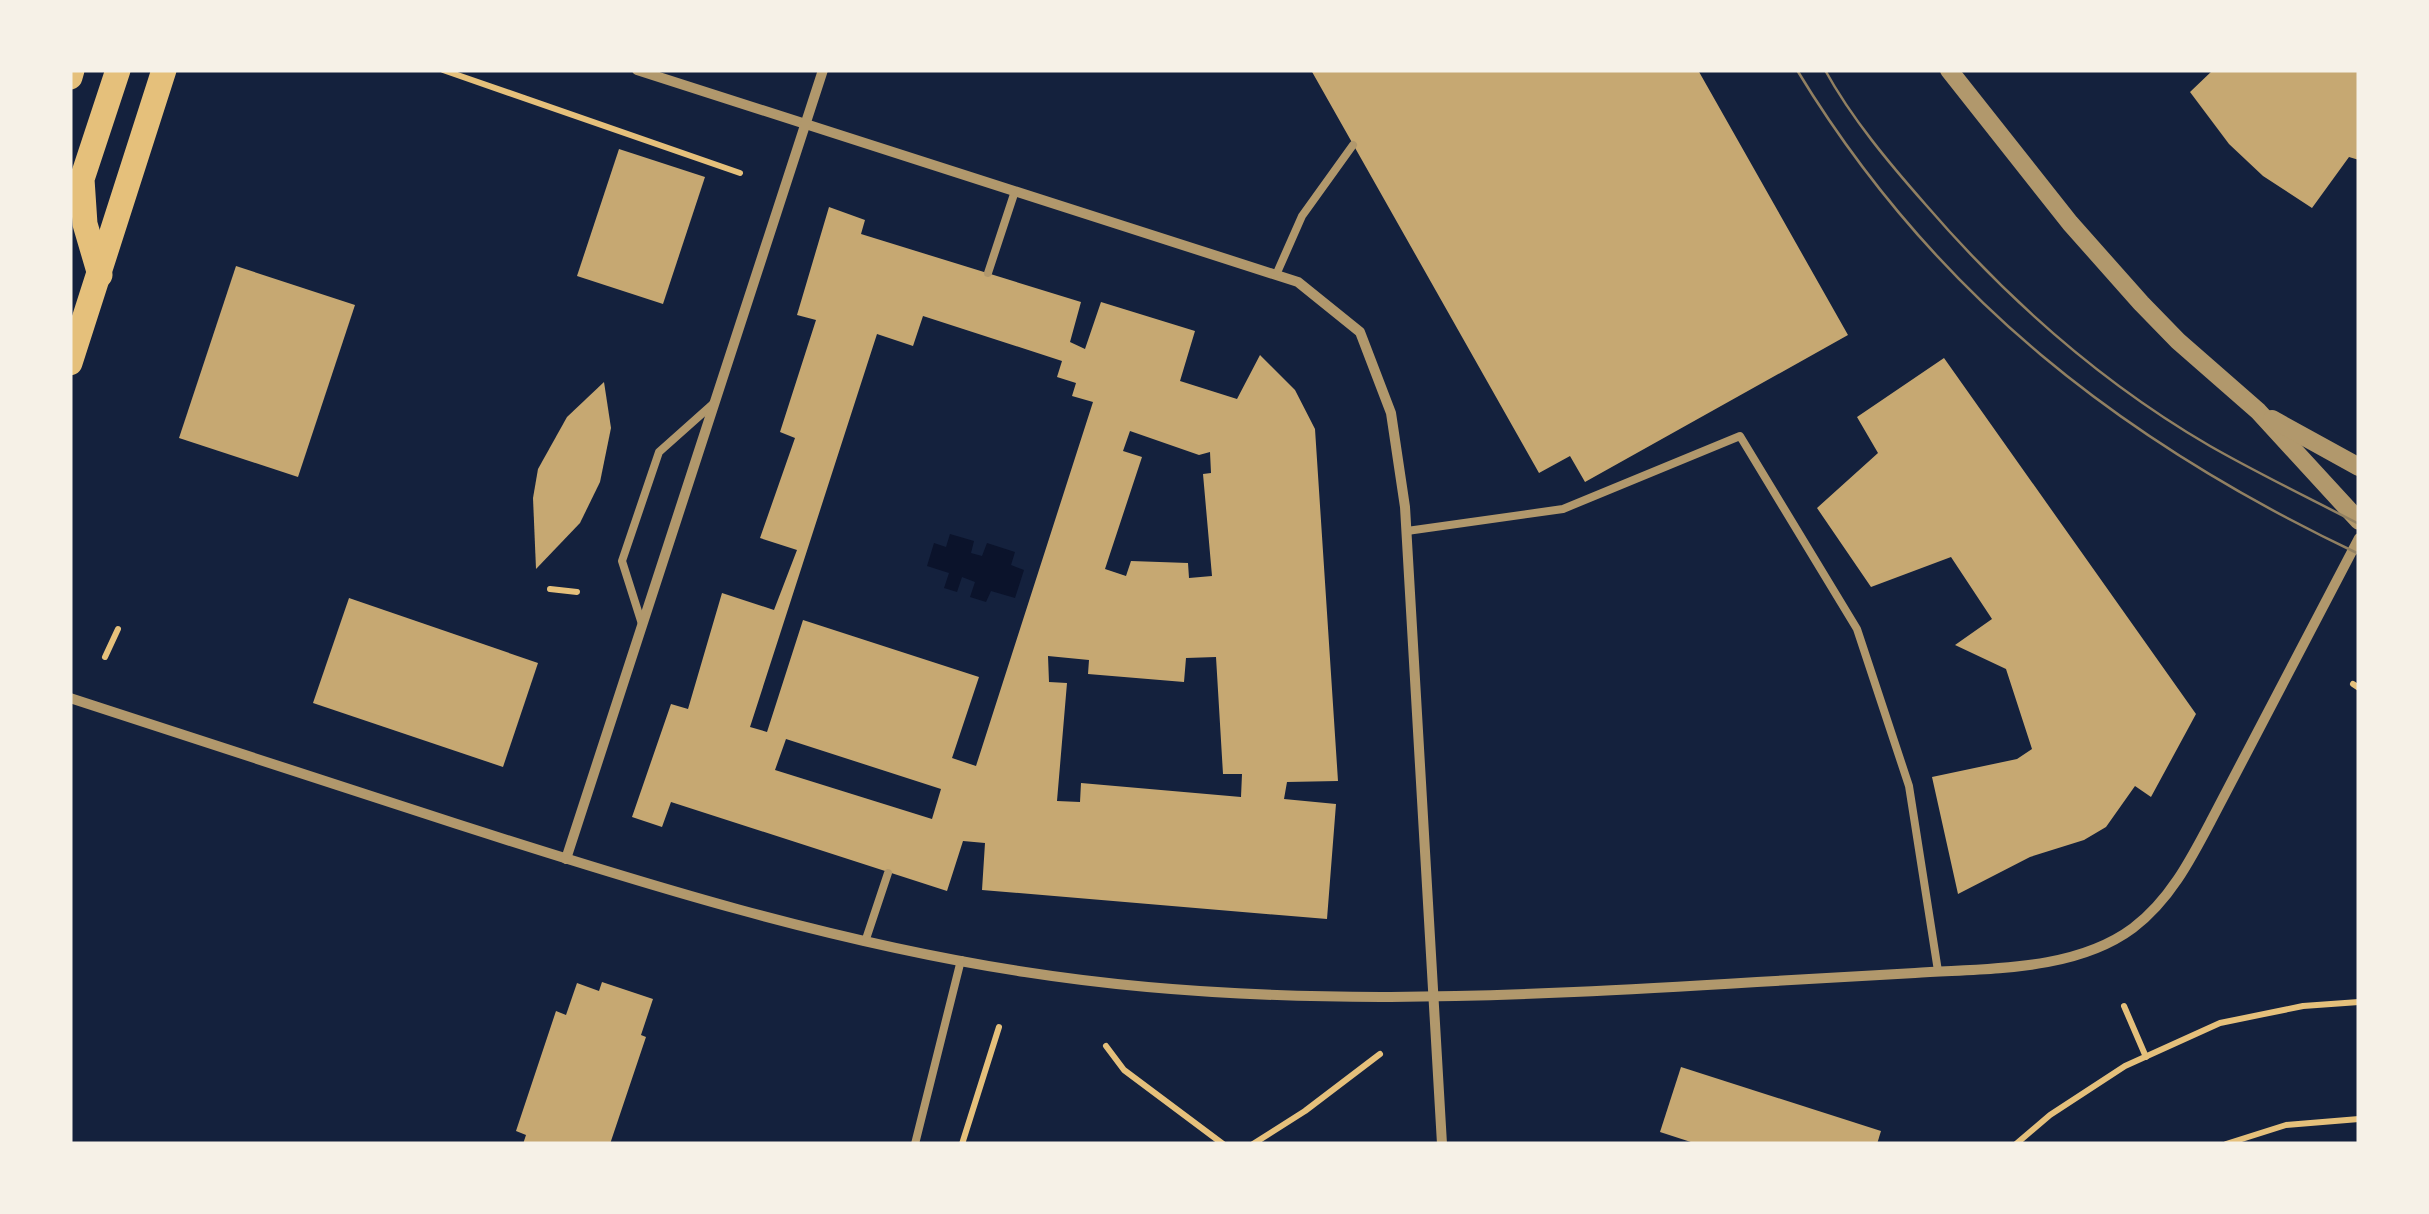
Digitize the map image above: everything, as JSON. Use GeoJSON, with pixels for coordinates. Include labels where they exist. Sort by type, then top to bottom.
{"type":"FeatureCollection","features":[{"type":"Feature","properties":{"kind":"main road"},"geometry":{"type":"LineString","coordinates":[[100,275],[85,224],[82,179],[118,70]]}},
{"type":"Feature","properties":{"kind":"main road"},"geometry":{"type":"LineString","coordinates":[[70,363],[164,70]]}},
{"type":"Feature","properties":{"kind":"street"},"geometry":{"type":"LineString","coordinates":[[636,70],[1298,282],[1360,332],[1391,413],[1406,531],[1442,1144]]}},
{"type":"Feature","properties":{"kind":"street"},"geometry":{"type":"LineString","coordinates":[[566,859],[822,70]]}},
{"type":"Feature","properties":{"kind":"street"},"geometry":{"type":"LineString","coordinates":[[1949,70],[2129,290],[2178,341],[2258,411],[2359,521]]}},
{"type":"Feature","properties":{"kind":"street"},"geometry":{"type":"LineString","coordinates":[[2258,411],[2359,467]]}},
{"type":"Feature","properties":{"kind":"street"},"geometry":{"type":"LineString","coordinates":[[70,698],[566,859],[770,920],[1027,972],[1223,994],[1435,998],[1533,996],[1938,971],[2026,964],[2081,954],[2116,940],[2158,906],[2197,847],[2359,538]]}},
{"type":"Feature","properties":{"kind":"lane"},"geometry":{"type":"LineString","coordinates":[[1276,275],[1302,216],[1354,145]]}},
{"type":"Feature","properties":{"kind":"lane"},"geometry":{"type":"LineString","coordinates":[[988,273],[1015,192]]}},
{"type":"Feature","properties":{"kind":"lane"},"geometry":{"type":"LineString","coordinates":[[642,624],[622,561],[660,452],[714,403]]}},
{"type":"Feature","properties":{"kind":"lane"},"geometry":{"type":"LineString","coordinates":[[1406,531],[1563,510],[1740,436],[1857,629],[1910,786],[1938,971]]}},
{"type":"Feature","properties":{"kind":"lane"},"geometry":{"type":"LineString","coordinates":[[865,942],[888,873]]}},
{"type":"Feature","properties":{"kind":"lane"},"geometry":{"type":"LineString","coordinates":[[915,1144],[962,960]]}},
{"type":"Feature","properties":{"kind":"path"},"geometry":{"type":"LineString","coordinates":[[443,70],[740,173]]}},
{"type":"Feature","properties":{"kind":"path"},"geometry":{"type":"LineString","coordinates":[[550,589],[577,592]]}},
{"type":"Feature","properties":{"kind":"path"},"geometry":{"type":"LineString","coordinates":[[105,657],[118,629]]}},
{"type":"Feature","properties":{"kind":"path"},"geometry":{"type":"LineString","coordinates":[[2016,1144],[2050,1115],[2125,1066],[2220,1023],[2303,1006],[2359,1002]]}},
{"type":"Feature","properties":{"kind":"path"},"geometry":{"type":"LineString","coordinates":[[2124,1006],[2146,1056]]}},
{"type":"Feature","properties":{"kind":"path"},"geometry":{"type":"LineString","coordinates":[[962,1144],[999,1026]]}},
{"type":"Feature","properties":{"kind":"path"},"geometry":{"type":"LineString","coordinates":[[1106,1046],[1124,1070],[1223,1144]]}},
{"type":"Feature","properties":{"kind":"path"},"geometry":{"type":"LineString","coordinates":[[1253,1144],[1305,1112],[1380,1054]]}},
{"type":"Feature","properties":{"kind":"path"},"geometry":{"type":"LineString","coordinates":[[2226,1144],[2286,1126],[2359,1120]]}},
{"type":"Feature","properties":{"kind":"water"},"geometry":{"type":"Polygon","coordinates":[[[950,534],[974,541],[971,553],[982,556],[987,543],[1015,552],[1011,565],[1024,570],[1015,598],[991,591],[986,602],[970,597],[975,582],[962,577],[957,592],[944,588],[949,573],[927,566],[934,543],[946,547],[950,534]]]}},
{"type":"Feature","properties":{"kind":"building"},"geometry":{"type":"Polygon","coordinates":[[[1311,70],[1698,70],[1848,335],[1585,482],[1570,456],[1539,473],[1311,70]]]}},
{"type":"Feature","properties":{"kind":"building"},"geometry":{"type":"Polygon","coordinates":[[[2213,70],[2359,70],[2359,160],[2349,157],[2312,208],[2263,176],[2229,144],[2190,92],[2213,70]]]}},
{"type":"Feature","properties":{"kind":"building"},"geometry":{"type":"Polygon","coordinates":[[[619,149],[705,177],[663,304],[577,276],[619,149]]]}},
{"type":"Feature","properties":{"kind":"building"},"geometry":{"type":"Polygon","coordinates":[[[829,207],[865,220],[861,234],[1081,302],[1070,342],[1085,349],[1101,302],[1195,331],[1180,381],[1237,399],[1260,355],[1295,390],[1315,429],[1338,781],[1287,782],[1284,799],[1336,804],[1327,919],[982,890],[985,843],[963,841],[947,891],[671,802],[662,827],[632,817],[671,704],[688,709],[722,593],[774,610],[797,550],[760,538],[795,438],[780,432],[816,320],[797,315],[829,207]],[[923,316],[913,346],[877,334],[750,727],[767,732],[803,620],[979,677],[952,758],[976,766],[1093,402],[1072,396],[1076,383],[1057,377],[1062,361],[923,316]],[[1130,431],[1123,451],[1142,457],[1105,569],[1126,576],[1131,561],[1188,563],[1189,578],[1212,576],[1203,474],[1211,473],[1210,452],[1199,455],[1130,431]],[[1048,656],[1049,682],[1067,683],[1057,801],[1080,802],[1081,783],[1241,797],[1242,774],[1223,774],[1216,657],[1186,658],[1184,682],[1088,674],[1089,660],[1048,656]],[[786,739],[775,770],[932,819],[941,789],[786,739]]]}},
{"type":"Feature","properties":{"kind":"building"},"geometry":{"type":"Polygon","coordinates":[[[236,266],[355,305],[298,477],[179,438],[236,266]]]}},
{"type":"Feature","properties":{"kind":"building"},"geometry":{"type":"Polygon","coordinates":[[[1944,358],[2196,714],[2151,797],[2135,786],[2106,827],[2084,840],[2030,857],[1958,894],[1932,777],[2017,759],[2032,749],[2006,669],[1955,645],[1992,619],[1951,557],[1871,587],[1817,508],[1878,453],[1857,417],[1944,358]]]}},
{"type":"Feature","properties":{"kind":"building"},"geometry":{"type":"Polygon","coordinates":[[[604,382],[611,428],[600,482],[580,523],[536,569],[533,498],[538,469],[567,417],[604,382]]]}},
{"type":"Feature","properties":{"kind":"building"},"geometry":{"type":"Polygon","coordinates":[[[349,598],[538,663],[503,767],[313,703],[349,598]]]}},
{"type":"Feature","properties":{"kind":"building"},"geometry":{"type":"Polygon","coordinates":[[[602,982],[653,999],[641,1035],[646,1037],[610,1144],[523,1144],[526,1135],[516,1131],[556,1011],[566,1015],[577,983],[599,991],[602,982]]]}},
{"type":"Feature","properties":{"kind":"building"},"geometry":{"type":"Polygon","coordinates":[[[1681,1067],[1881,1131],[1877,1144],[1697,1144],[1660,1132],[1681,1067]]]}},
{"type":"Feature","properties":{"kind":"tram line"},"geometry":{"type":"LineString","coordinates":[[1797,70],[1851,151],[1909,225],[1973,293],[2041,355],[2191,463],[2359,554]]}},
{"type":"Feature","properties":{"kind":"tram line"},"geometry":{"type":"LineString","coordinates":[[1825,70],[1885,157],[1957,240],[2023,306],[2093,367],[2228,456],[2359,524]]}}]}
